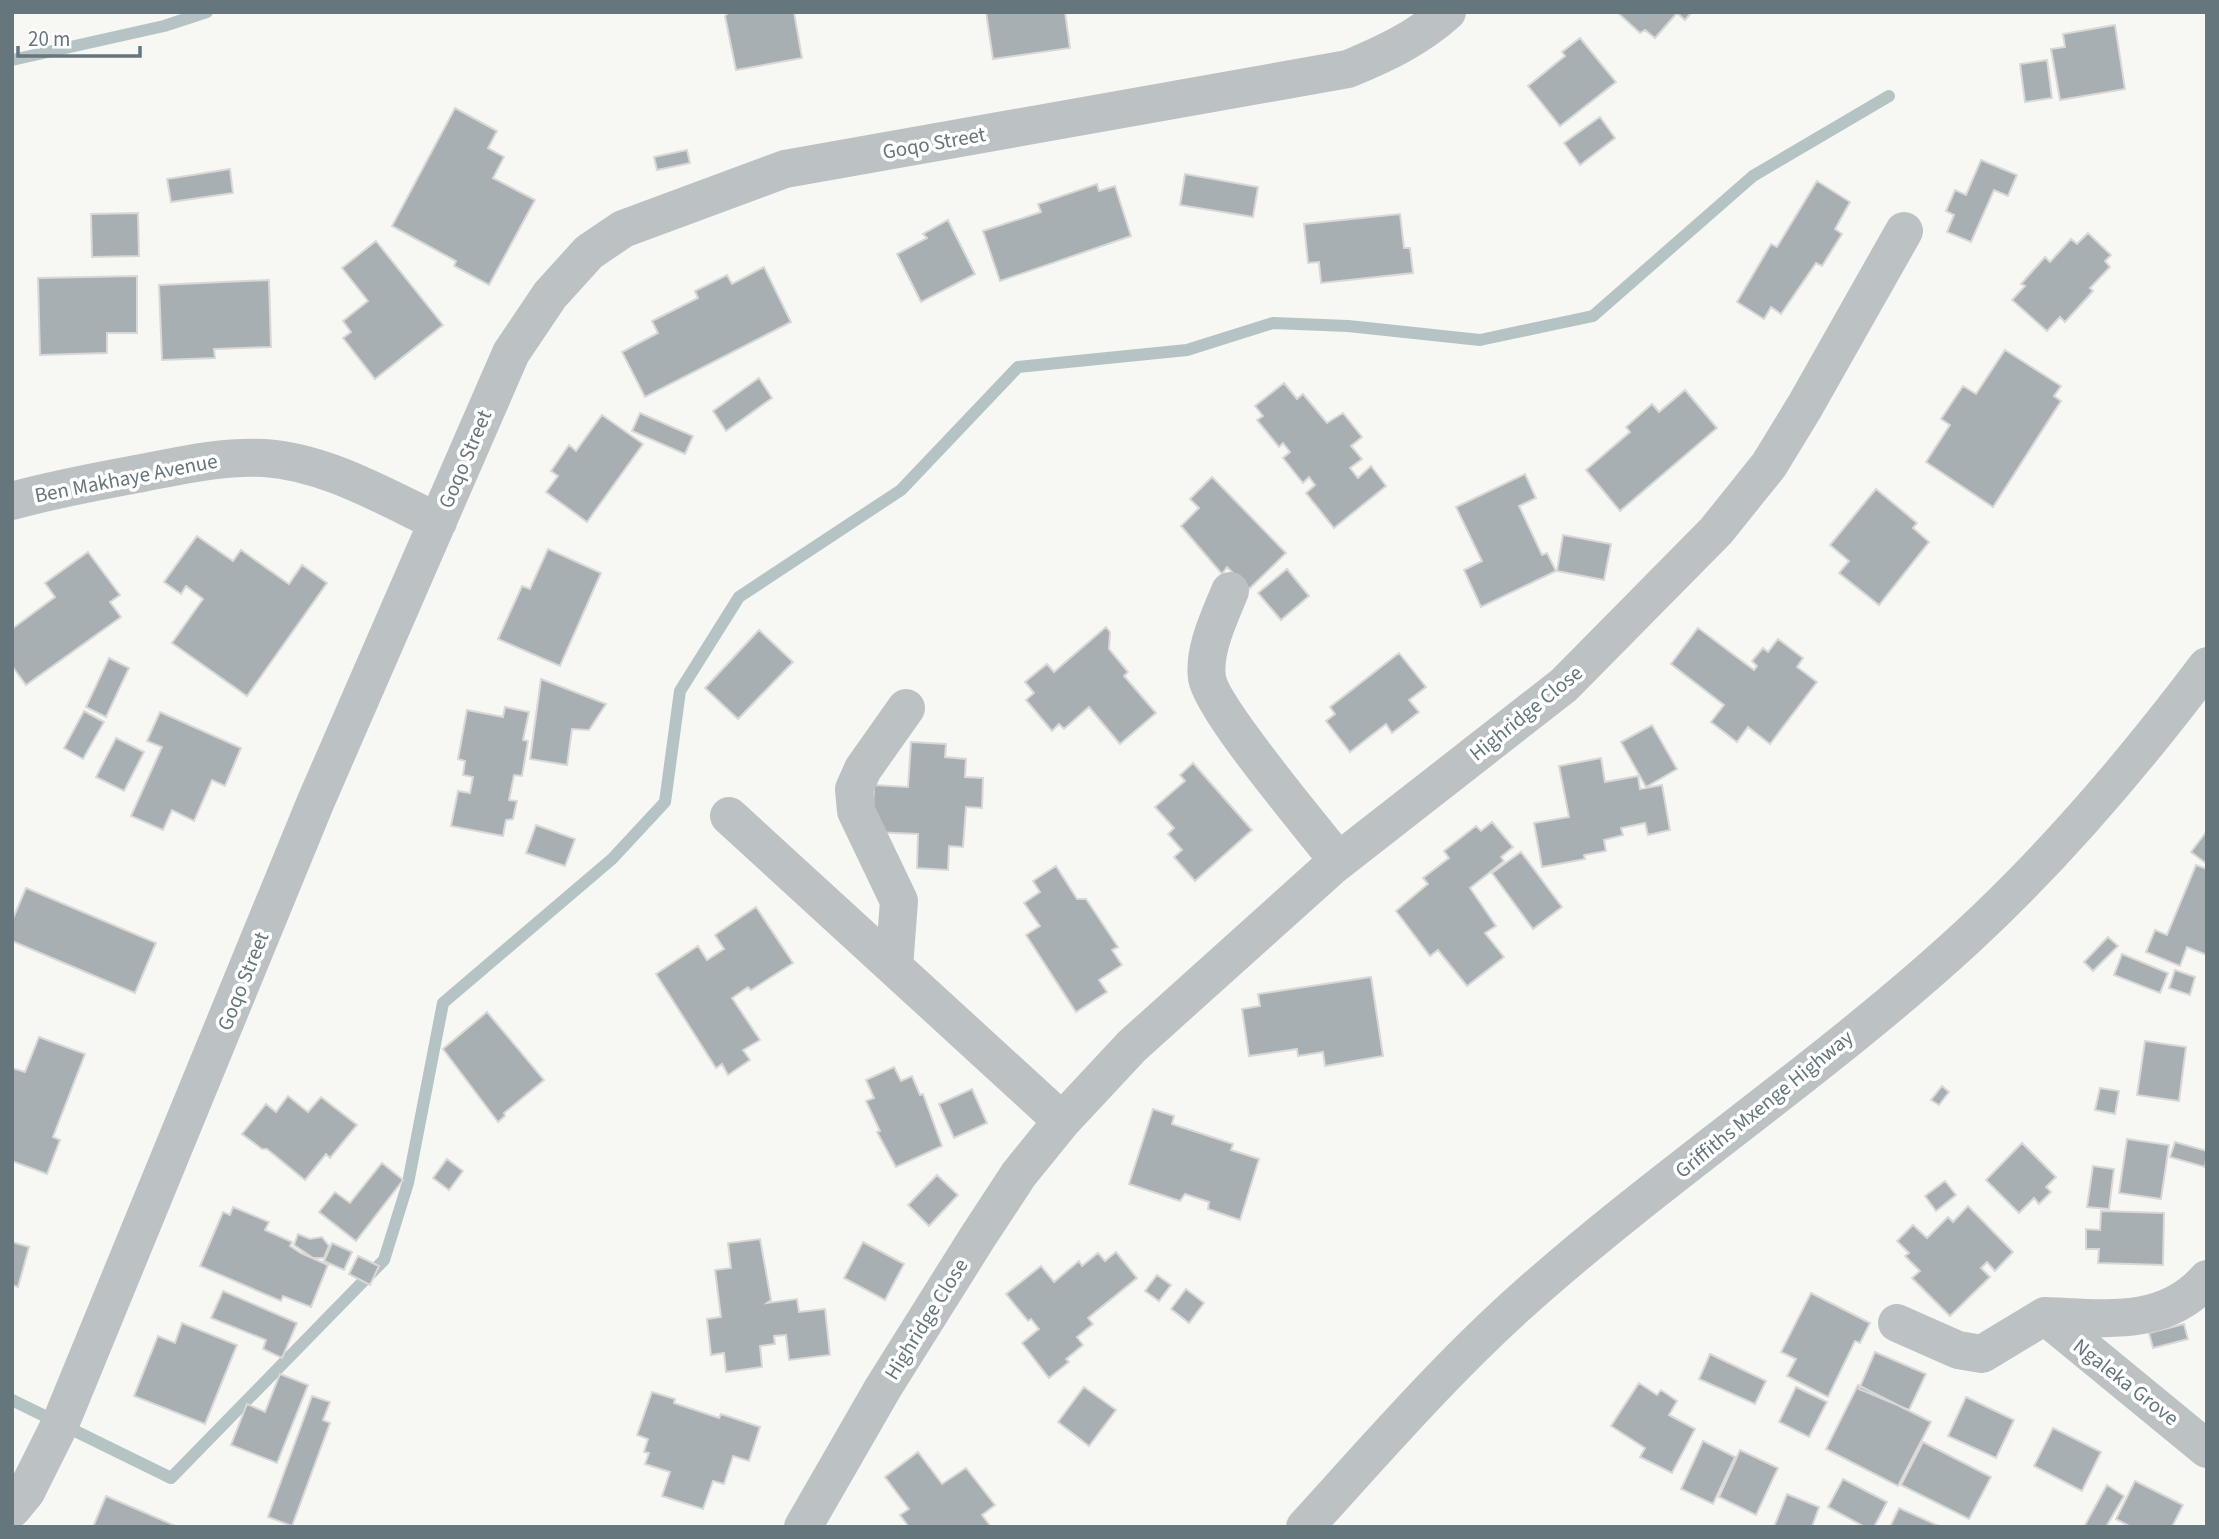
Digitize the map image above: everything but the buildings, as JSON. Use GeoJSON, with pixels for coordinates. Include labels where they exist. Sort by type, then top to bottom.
{"type":"FeatureCollection","features":[{"type":"Feature","properties":{"kind":"street","name":"Goqo Street"},"geometry":{"type":"LineString","coordinates":[[12,1509],[26,1492],[61,1422],[311,814],[511,353],[550,295],[589,252],[624,229],[785,169],[1348,69],[1391,52],[1427,30],[1447,12]]}},
{"type":"Feature","properties":{"kind":"street","name":"Highridge Close"},"geometry":{"type":"LineString","coordinates":[[803,1527],[883,1388],[976,1238],[1019,1174],[1062,1121],[1132,1046],[1339,861],[1564,685],[1716,531],[1769,465],[1904,231]]}},
{"type":"Feature","properties":{"kind":"street","name":"Ben Makhaye Avenue"},"geometry":{"type":"LineString","coordinates":[[12,501],[215,459],[265,458],[313,468],[354,481],[438,522]]}},
{"type":"Feature","properties":{"kind":"street"},"geometry":{"type":"LineString","coordinates":[[1230,591],[1216,624],[1207,678],[1216,699],[1238,731],[1339,861]]}},
{"type":"Feature","properties":{"kind":"street","name":"Griffiths Mxenge Highway"},"geometry":{"type":"LineString","coordinates":[[1305,1527],[1424,1396],[1527,1296],[1966,938],[2066,838],[2160,728],[2207,666]]}},
{"type":"Feature","properties":{"kind":"street"},"geometry":{"type":"LineString","coordinates":[[894,967],[900,901],[856,811],[854,789],[863,769],[906,708]]}},
{"type":"Feature","properties":{"kind":"street"},"geometry":{"type":"LineString","coordinates":[[729,816],[1062,1121]]}},
{"type":"Feature","properties":{"kind":"street"},"geometry":{"type":"LineString","coordinates":[[1896,1322],[1958,1350],[1982,1354],[2045,1316],[2130,1320],[2164,1310],[2195,1293],[2207,1279]]}},
{"type":"Feature","properties":{"kind":"street","name":"Ngaleka Grove"},"geometry":{"type":"LineString","coordinates":[[2045,1316],[2207,1449]]}},
{"type":"Feature","properties":{"kind":"waterway"},"geometry":{"type":"LineString","coordinates":[[12,60],[164,26],[207,12]]}},
{"type":"Feature","properties":{"kind":"waterway"},"geometry":{"type":"LineString","coordinates":[[12,1400],[171,1478],[384,1260],[408,1183],[443,1003],[612,859],[665,802],[680,691],[739,597],[901,490],[1018,367],[1187,350],[1273,323],[1348,326],[1480,340],[1593,316],[1753,176],[1889,96]]}}]}
